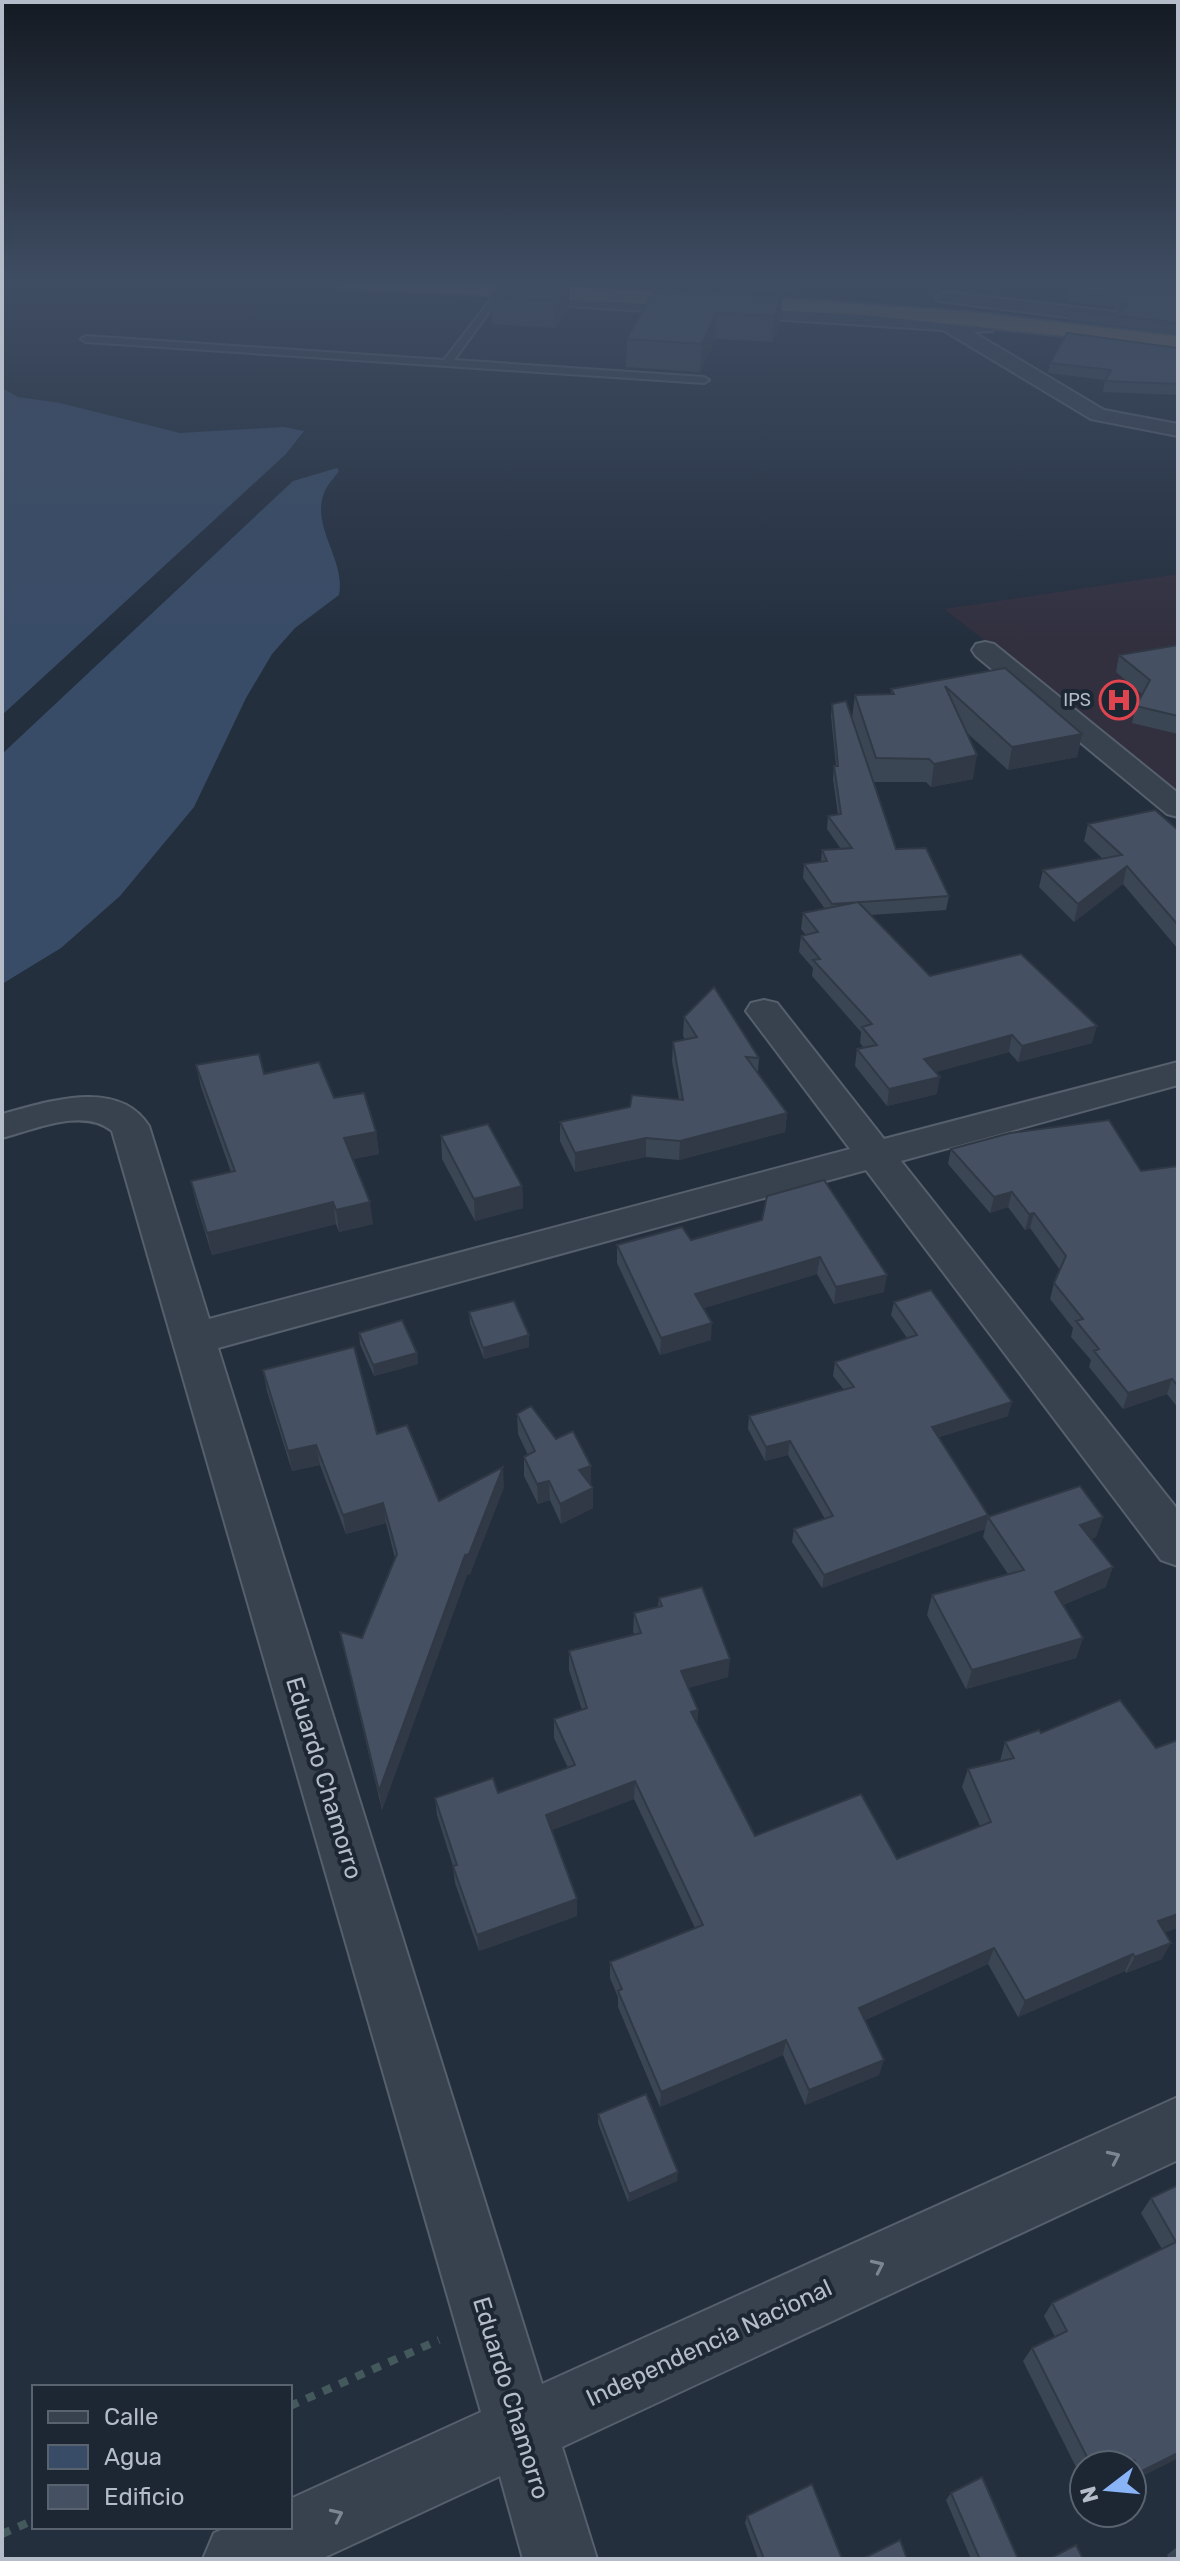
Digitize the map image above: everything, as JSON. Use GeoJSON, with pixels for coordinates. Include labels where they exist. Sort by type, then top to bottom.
{"type":"FeatureCollection","features":[{"type":"Feature","properties":{"kind":"street"},"geometry":{"type":"LineString","coordinates":[[1079,402],[1098,415],[1178,430]]}},
{"type":"Feature","properties":{"kind":"street"},"geometry":{"type":"LineString","coordinates":[[985,650],[1178,808]]}},
{"type":"Feature","properties":{"kind":"street"},"geometry":{"type":"LineString","coordinates":[[764,1011],[1178,1546]]}},
{"type":"Feature","properties":{"kind":"street"},"geometry":{"type":"LineString","coordinates":[[193,1339],[1178,1073]]}},
{"type":"Feature","properties":{"kind":"street","name":"Eduardo Chamorro"},"geometry":{"type":"LineString","coordinates":[[2,1126],[89,1109],[106,1109],[121,1115],[130,1126],[560,2559]]}},
{"type":"Feature","properties":{"kind":"street","name":"Independencia Nacional"},"geometry":{"type":"LineString","coordinates":[[240,2559],[1178,2128]]}},
{"type":"Feature","properties":{"kind":"path"},"geometry":{"type":"LineString","coordinates":[[292,2405],[455,2333]]}},
{"type":"Feature","properties":{"kind":"path"},"geometry":{"type":"LineString","coordinates":[[2,2534],[32,2521]]}},
{"type":"Feature","properties":{"kind":"shaded area","name":"IPS"},"geometry":{"type":"Polygon","coordinates":[[[1178,574],[1178,790],[944,609],[1045,594],[1178,574]]]}},
{"type":"Feature","properties":{"kind":"water"},"geometry":{"type":"Polygon","coordinates":[[[2,402],[60,403],[180,433],[284,427],[304,431],[286,454],[2,715],[2,402]]]}},
{"type":"Feature","properties":{"kind":"water"},"geometry":{"type":"Polygon","coordinates":[[[337,468],[339,471],[325,490],[321,506],[325,531],[338,569],[339,595],[295,628],[272,654],[246,698],[194,807],[120,896],[61,948],[2,984],[2,754],[293,481],[337,468]]]}},
{"type":"Feature","properties":{"kind":"building"},"geometry":{"type":"Polygon","coordinates":[[[1178,645],[1178,716],[1136,706],[1150,680],[1119,655],[1178,645]]]}},
{"type":"Feature","properties":{"kind":"building"},"geometry":{"type":"Polygon","coordinates":[[[1005,668],[1082,734],[1012,747],[945,686],[977,755],[934,764],[929,759],[876,758],[855,695],[894,694],[891,689],[1005,668]]]}},
{"type":"Feature","properties":{"kind":"building"},"geometry":{"type":"Polygon","coordinates":[[[846,701],[896,849],[926,848],[949,896],[832,904],[804,864],[827,861],[822,850],[852,848],[828,816],[841,814],[834,766],[838,766],[832,704],[846,701]]]}},
{"type":"Feature","properties":{"kind":"building"},"geometry":{"type":"Polygon","coordinates":[[[1155,810],[1178,830],[1178,925],[1127,866],[1078,904],[1043,870],[1122,855],[1088,824],[1155,810]]]}},
{"type":"Feature","properties":{"kind":"building"},"geometry":{"type":"Polygon","coordinates":[[[858,902],[930,976],[1021,954],[1097,1026],[1022,1046],[1012,1035],[924,1059],[940,1077],[889,1089],[857,1049],[877,1045],[862,1027],[872,1024],[813,960],[820,959],[801,936],[818,932],[803,913],[858,902]]]}},
{"type":"Feature","properties":{"kind":"building"},"geometry":{"type":"Polygon","coordinates":[[[714,987],[759,1058],[746,1057],[787,1113],[680,1141],[646,1138],[575,1153],[560,1122],[630,1107],[632,1095],[683,1100],[673,1042],[697,1037],[684,1017],[714,987]]]}},
{"type":"Feature","properties":{"kind":"building"},"geometry":{"type":"Polygon","coordinates":[[[259,1054],[264,1074],[319,1062],[334,1098],[364,1093],[376,1132],[344,1138],[370,1202],[336,1210],[333,1202],[207,1233],[191,1181],[235,1171],[196,1065],[259,1054]]]}},
{"type":"Feature","properties":{"kind":"building"},"geometry":{"type":"Polygon","coordinates":[[[1109,1120],[1141,1171],[1178,1166],[1178,1386],[1172,1379],[1128,1393],[1094,1351],[1099,1349],[1076,1321],[1083,1319],[1054,1283],[1066,1256],[1034,1213],[1029,1214],[1012,1192],[994,1197],[951,1149],[1010,1133],[1109,1120]]]}},
{"type":"Feature","properties":{"kind":"building"},"geometry":{"type":"Polygon","coordinates":[[[488,1124],[522,1186],[474,1199],[441,1136],[488,1124]]]}},
{"type":"Feature","properties":{"kind":"building"},"geometry":{"type":"Polygon","coordinates":[[[824,1180],[887,1275],[836,1287],[820,1257],[695,1294],[712,1323],[661,1338],[617,1245],[682,1227],[691,1240],[762,1220],[767,1196],[824,1180]]]}},
{"type":"Feature","properties":{"kind":"building"},"geometry":{"type":"Polygon","coordinates":[[[931,1290],[1012,1402],[932,1427],[988,1515],[824,1575],[794,1529],[833,1516],[790,1441],[766,1447],[749,1416],[854,1387],[835,1362],[917,1335],[894,1302],[931,1290]]]}},
{"type":"Feature","properties":{"kind":"building"},"geometry":{"type":"Polygon","coordinates":[[[514,1301],[529,1335],[483,1348],[469,1312],[514,1301]]]}},
{"type":"Feature","properties":{"kind":"building"},"geometry":{"type":"Polygon","coordinates":[[[402,1320],[417,1353],[373,1365],[359,1333],[402,1320]]]}},
{"type":"Feature","properties":{"kind":"building"},"geometry":{"type":"Polygon","coordinates":[[[354,1347],[377,1434],[407,1425],[439,1501],[503,1467],[469,1554],[465,1555],[379,1791],[340,1632],[362,1638],[397,1554],[383,1503],[343,1515],[316,1445],[288,1451],[263,1370],[354,1347]]]}},
{"type":"Feature","properties":{"kind":"building"},"geometry":{"type":"Polygon","coordinates":[[[531,1406],[556,1439],[573,1431],[591,1466],[579,1470],[593,1488],[560,1504],[549,1481],[537,1484],[524,1457],[535,1451],[517,1414],[531,1406]]]}},
{"type":"Feature","properties":{"kind":"building"},"geometry":{"type":"Polygon","coordinates":[[[1080,1486],[1103,1517],[1080,1525],[1113,1567],[1055,1592],[1083,1638],[972,1670],[932,1595],[1024,1570],[988,1517],[1080,1486]]]}},
{"type":"Feature","properties":{"kind":"building"},"geometry":{"type":"Polygon","coordinates":[[[702,1587],[730,1659],[681,1671],[698,1710],[691,1712],[755,1836],[861,1794],[897,1859],[991,1822],[968,1769],[1014,1758],[1005,1742],[1039,1730],[1041,1733],[1120,1700],[1156,1748],[1178,1740],[1178,1914],[1158,1921],[1171,1943],[1135,1957],[1133,1954],[1025,2001],[994,1948],[859,2008],[884,2060],[809,2090],[786,2040],[661,2092],[618,1991],[622,1989],[610,1962],[703,1925],[635,1781],[546,1815],[577,1899],[477,1935],[453,1866],[457,1865],[435,1798],[493,1778],[498,1793],[575,1765],[554,1719],[587,1708],[569,1651],[641,1633],[634,1613],[662,1606],[659,1598],[702,1587]]]}},
{"type":"Feature","properties":{"kind":"building"},"geometry":{"type":"Polygon","coordinates":[[[646,2094],[678,2172],[629,2194],[598,2114],[646,2094]]]}},
{"type":"Feature","properties":{"kind":"building"},"geometry":{"type":"Polygon","coordinates":[[[1178,2185],[1178,2453],[1148,2468],[1148,2449],[1083,2449],[1032,2348],[1067,2331],[1052,2303],[1176,2242],[1151,2198],[1178,2185]]]}},
{"type":"Feature","properties":{"kind":"building"},"geometry":{"type":"Polygon","coordinates":[[[982,2477],[1018,2559],[975,2559],[979,2557],[951,2493],[982,2477]]]}},
{"type":"Feature","properties":{"kind":"building"},"geometry":{"type":"Polygon","coordinates":[[[812,2484],[842,2559],[764,2559],[747,2516],[812,2484]]]}},
{"type":"Feature","properties":{"kind":"building"},"geometry":{"type":"Polygon","coordinates":[[[900,2540],[907,2559],[862,2559],[900,2540]]]}},
{"type":"Feature","properties":{"kind":"building"},"geometry":{"type":"Polygon","coordinates":[[[1076,2545],[1083,2559],[1049,2559],[1076,2545]]]}},
{"type":"Feature","properties":{"kind":"place","name":"IPS"},"geometry":{"type":"Point","coordinates":[1119,700]}}]}
